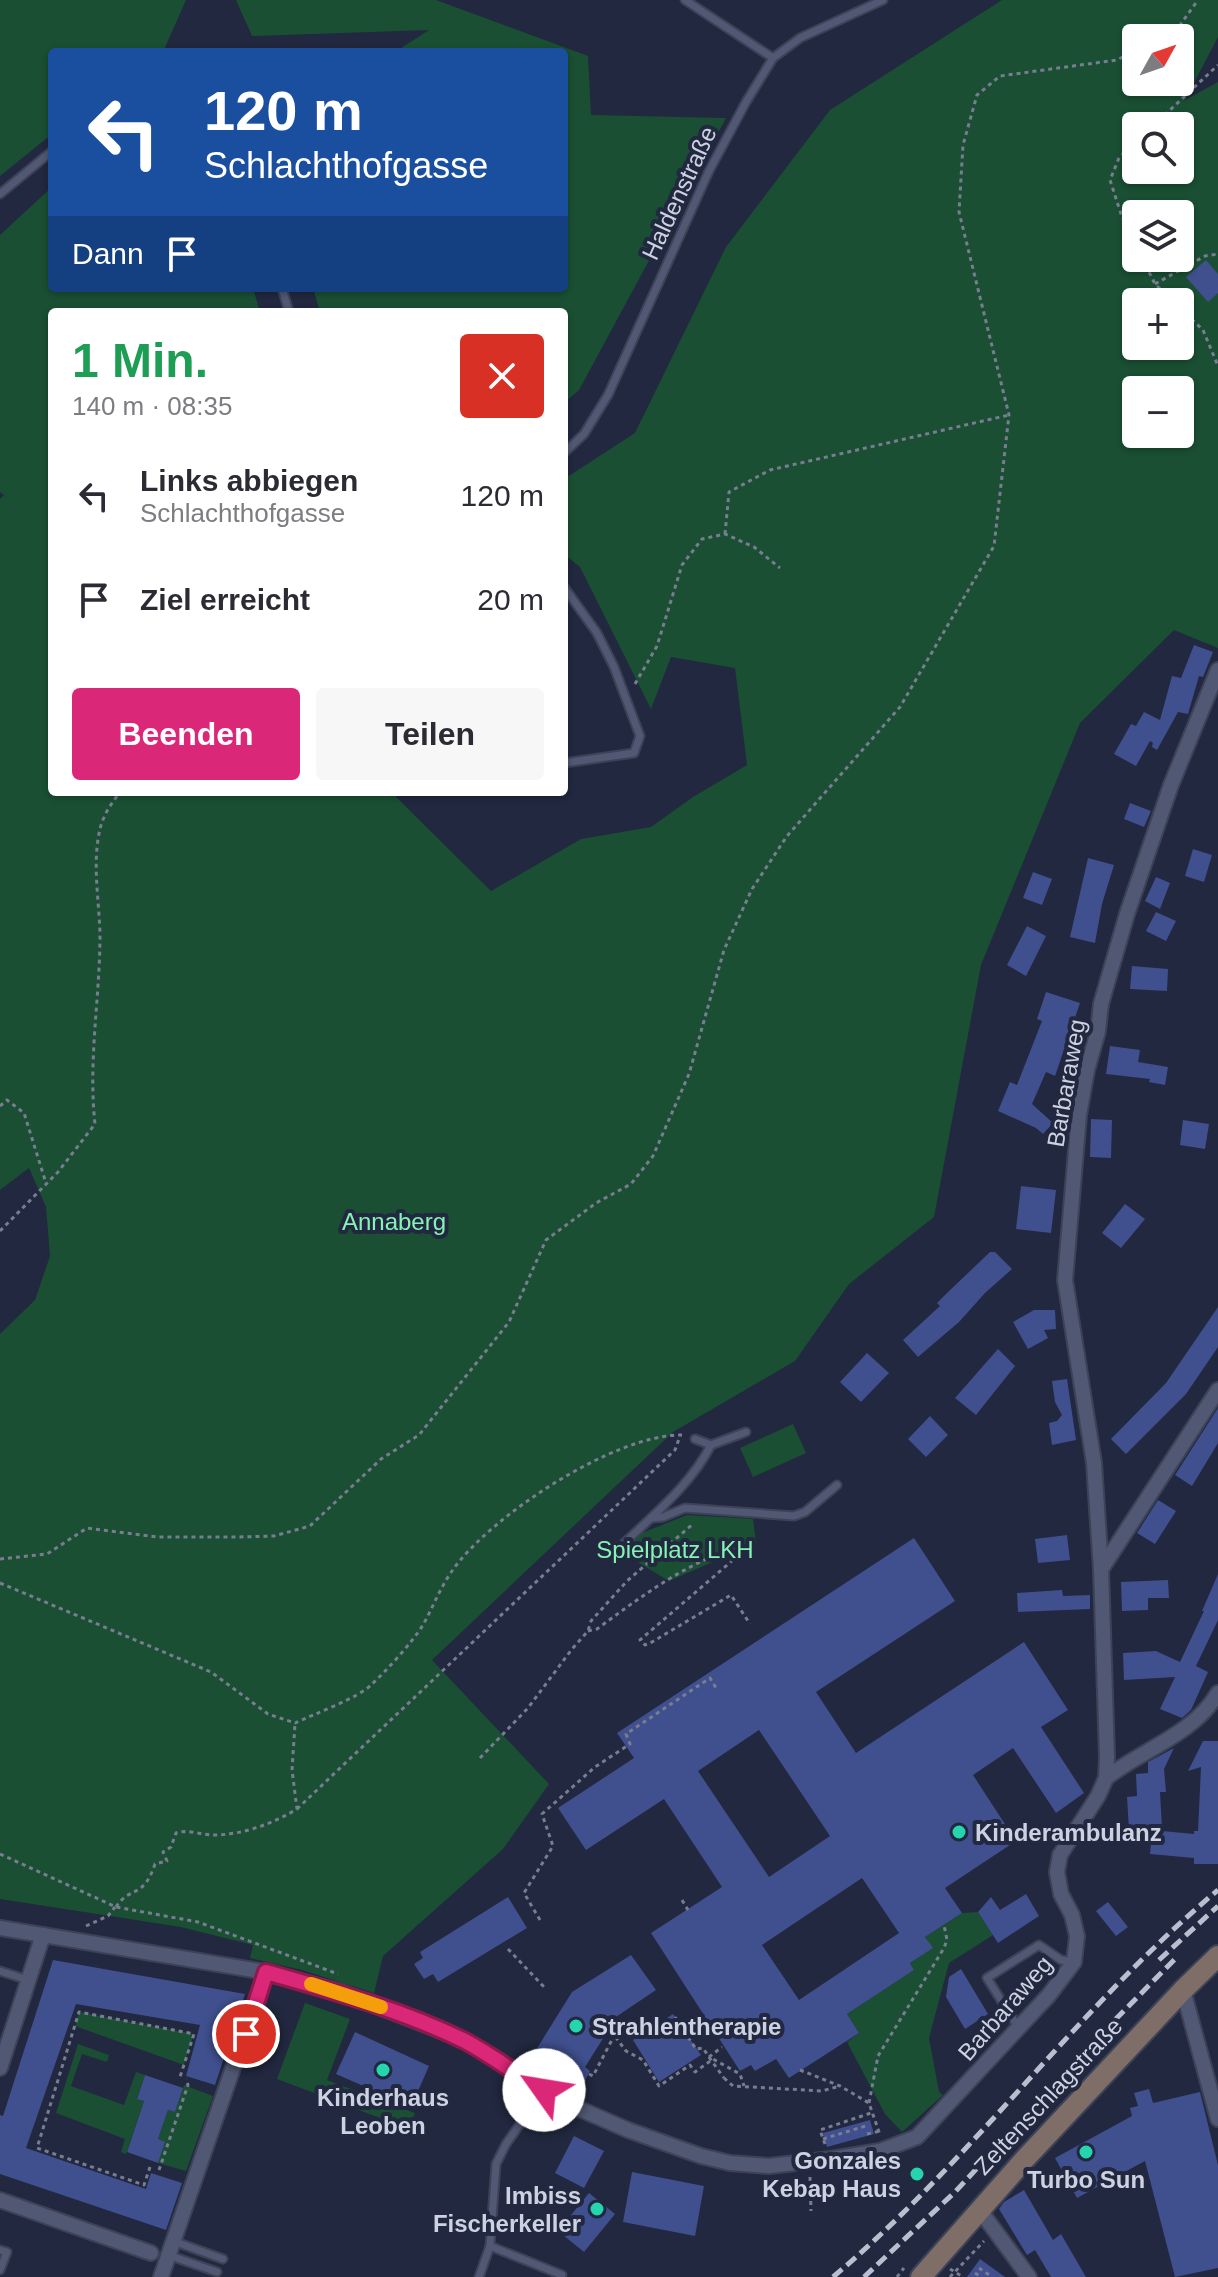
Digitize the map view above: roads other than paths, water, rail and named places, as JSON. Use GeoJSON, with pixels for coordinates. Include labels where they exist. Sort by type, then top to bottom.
{"type":"FeatureCollection","features":[{"type":"Feature","properties":{"kind":"main road","name":"Zeltenschlagstraße"},"geometry":{"type":"LineString","coordinates":[[912,2274],[979,2209],[1218,1956]]}},
{"type":"Feature","properties":{"kind":"street","name":"Barbaraweg"},"geometry":{"type":"LineString","coordinates":[[544,2090],[628,2130],[730,2163],[769,2166],[880,2151],[917,2137],[1049,1995],[1074,1962],[1077,1936],[1072,1915],[1061,1894],[1057,1872],[1060,1855],[1106,1778],[1101,1569],[1094,1463],[1065,1280],[1079,1115],[1101,1004],[1127,914],[1171,785],[1218,670]]}},
{"type":"Feature","properties":{"kind":"street"},"geometry":{"type":"LineString","coordinates":[[1101,1569],[1218,1390]]}},
{"type":"Feature","properties":{"kind":"street"},"geometry":{"type":"LineString","coordinates":[[1106,1778],[1190,1726],[1206,1712],[1218,1693]]}},
{"type":"Feature","properties":{"kind":"street"},"geometry":{"type":"LineString","coordinates":[[0,1928],[266,1972],[341,1992],[454,2036],[492,2056],[544,2090]]}},
{"type":"Feature","properties":{"kind":"street"},"geometry":{"type":"LineString","coordinates":[[1,2062],[43,1935]]}},
{"type":"Feature","properties":{"kind":"street"},"geometry":{"type":"LineString","coordinates":[[161,2277],[266,1972]]}},
{"type":"Feature","properties":{"kind":"street"},"geometry":{"type":"LineString","coordinates":[[1183,1990],[1218,2119]]}},
{"type":"Feature","properties":{"kind":"street"},"geometry":{"type":"LineString","coordinates":[[0,2200],[151,2253]]}},
{"type":"Feature","properties":{"kind":"street"},"geometry":{"type":"LineString","coordinates":[[979,2209],[1029,2277]]}},
{"type":"Feature","properties":{"kind":"lane"},"geometry":{"type":"LineString","coordinates":[[685,0],[773,58]]}},
{"type":"Feature","properties":{"kind":"lane","name":"Haldenstraße"},"geometry":{"type":"LineString","coordinates":[[568,449],[584,434],[608,395],[709,171],[773,58],[800,38],[883,0]]}},
{"type":"Feature","properties":{"kind":"lane"},"geometry":{"type":"LineString","coordinates":[[0,194],[48,154]]}},
{"type":"Feature","properties":{"kind":"lane"},"geometry":{"type":"LineString","coordinates":[[568,593],[597,633],[627,697],[640,736],[634,753],[568,762]]}},
{"type":"Feature","properties":{"kind":"lane"},"geometry":{"type":"LineString","coordinates":[[695,1439],[711,1445],[746,1432]]}},
{"type":"Feature","properties":{"kind":"lane"},"geometry":{"type":"LineString","coordinates":[[619,1548],[703,1461],[711,1445]]}},
{"type":"Feature","properties":{"kind":"lane"},"geometry":{"type":"LineString","coordinates":[[651,1518],[663,1517],[685,1508],[794,1516],[805,1512],[837,1485]]}},
{"type":"Feature","properties":{"kind":"lane"},"geometry":{"type":"LineString","coordinates":[[1018,2027],[987,1978],[1039,1945],[1061,1960],[1074,1962]]}},
{"type":"Feature","properties":{"kind":"lane"},"geometry":{"type":"LineString","coordinates":[[0,1971],[30,1981]]}},
{"type":"Feature","properties":{"kind":"lane"},"geometry":{"type":"LineString","coordinates":[[479,2277],[490,2246],[496,2164],[506,2144],[544,2090]]}},
{"type":"Feature","properties":{"kind":"lane"},"geometry":{"type":"LineString","coordinates":[[490,2246],[561,2277]]}},
{"type":"Feature","properties":{"kind":"lane"},"geometry":{"type":"LineString","coordinates":[[171,2248],[223,2259]]}},
{"type":"Feature","properties":{"kind":"lane"},"geometry":{"type":"LineString","coordinates":[[171,2248],[217,2272]]}},
{"type":"Feature","properties":{"kind":"lane"},"geometry":{"type":"LineString","coordinates":[[0,2250],[7,2252],[0,2270]]}},
{"type":"Feature","properties":{"kind":"railway"},"geometry":{"type":"LineString","coordinates":[[833,2277],[932,2184],[1118,1983],[1218,1890]]}},
{"type":"Feature","properties":{"kind":"railway"},"geometry":{"type":"LineString","coordinates":[[1159,1960],[1218,1906]]}},
{"type":"Feature","properties":{"kind":"railway"},"geometry":{"type":"LineString","coordinates":[[864,2277],[955,2192],[1177,1957]]}},
{"type":"Feature","properties":{"kind":"place","name":"Kinderambulanz"},"geometry":{"type":"Point","coordinates":[959,1832]}},
{"type":"Feature","properties":{"kind":"place","name":"Strahlentherapie"},"geometry":{"type":"Point","coordinates":[576,2026]}},
{"type":"Feature","properties":{"kind":"place","name":"Kinderhaus Leoben"},"geometry":{"type":"Point","coordinates":[383,2070]}},
{"type":"Feature","properties":{"kind":"place","name":"Turbo Sun"},"geometry":{"type":"Point","coordinates":[1086,2152]}},
{"type":"Feature","properties":{"kind":"place","name":"Gonzales Kebap Haus"},"geometry":{"type":"Point","coordinates":[917,2174]}},
{"type":"Feature","properties":{"kind":"place","name":"Imbiss Fischerkeller"},"geometry":{"type":"Point","coordinates":[597,2209]}},
{"type":"Feature","properties":{"kind":"park label","name":"Annaberg"},"geometry":{"type":"Point","coordinates":[394,1221]}},
{"type":"Feature","properties":{"kind":"park label","name":"Spielplatz LKH"},"geometry":{"type":"Point","coordinates":[675,1549]}}]}
